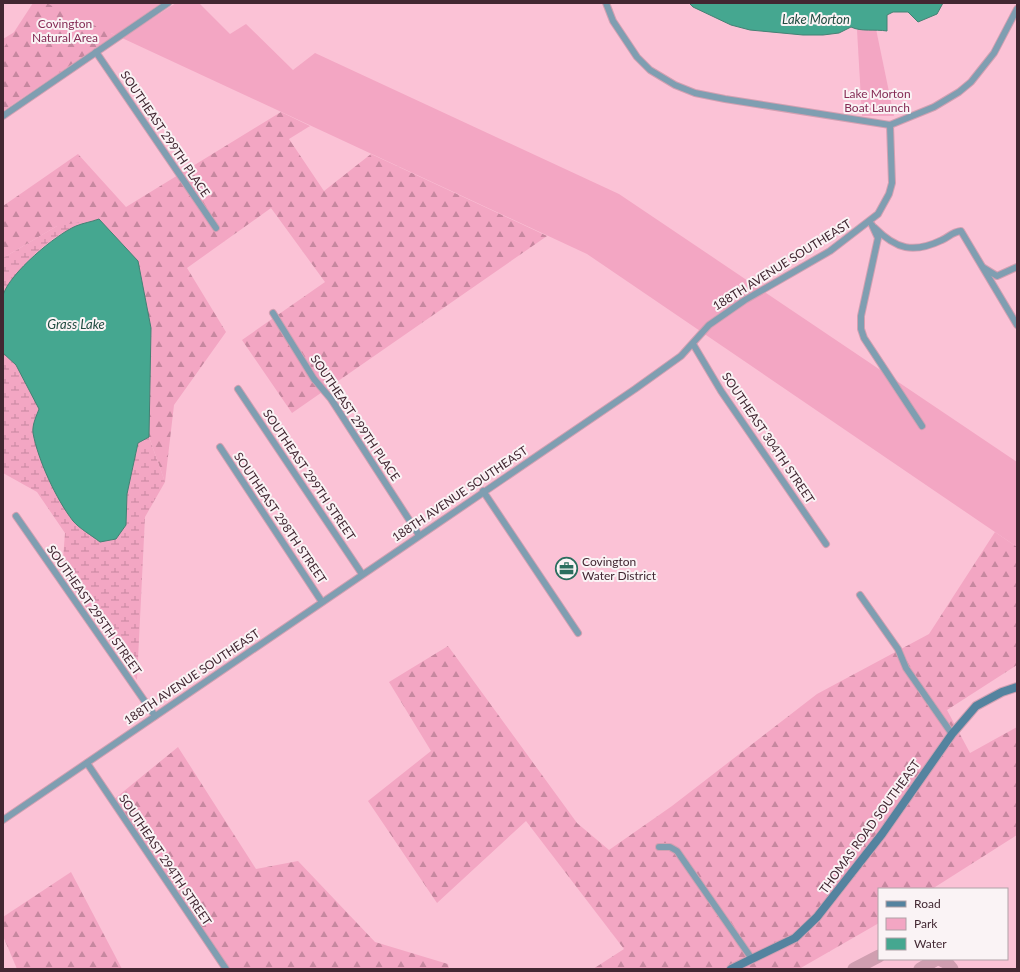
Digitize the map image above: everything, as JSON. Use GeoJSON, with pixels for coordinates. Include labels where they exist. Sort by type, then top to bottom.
{"type":"FeatureCollection","features":[{"type":"Feature","properties":{"kind":"street"},"geometry":{"type":"LineString","coordinates":[[3,116],[168,3]]}},
{"type":"Feature","properties":{"kind":"street"},"geometry":{"type":"LineString","coordinates":[[606,3],[613,21],[626,42],[650,70],[675,85],[699,94],[758,105],[890,125],[934,107],[959,92],[971,82],[994,53],[1017,9]]}},
{"type":"Feature","properties":{"kind":"street","name":"SOUTHEAST 299TH PLACE"},"geometry":{"type":"LineString","coordinates":[[96,52],[216,228]]}},
{"type":"Feature","properties":{"kind":"street","name":"188TH AVENUE SOUTHEAST"},"geometry":{"type":"LineString","coordinates":[[3,820],[634,389],[681,356],[709,325],[745,300],[830,251],[871,224],[889,194],[892,183],[890,125]]}},
{"type":"Feature","properties":{"kind":"street"},"geometry":{"type":"LineString","coordinates":[[871,224],[887,240],[899,247],[921,247],[942,240],[954,232],[960,231],[1017,325]]}},
{"type":"Feature","properties":{"kind":"street"},"geometry":{"type":"LineString","coordinates":[[871,224],[878,238],[861,316],[861,329],[864,338],[922,426]]}},
{"type":"Feature","properties":{"kind":"street"},"geometry":{"type":"LineString","coordinates":[[983,267],[997,276],[1017,267]]}},
{"type":"Feature","properties":{"kind":"street","name":"SOUTHEAST 299TH PLACE"},"geometry":{"type":"LineString","coordinates":[[273,312],[314,379],[331,399],[419,535]]}},
{"type":"Feature","properties":{"kind":"street","name":"SOUTHEAST 304TH STREET"},"geometry":{"type":"LineString","coordinates":[[693,344],[721,391],[826,544]]}},
{"type":"Feature","properties":{"kind":"street","name":"SOUTHEAST 299TH STREET"},"geometry":{"type":"LineString","coordinates":[[238,389],[362,574]]}},
{"type":"Feature","properties":{"kind":"street","name":"SOUTHEAST 298TH STREET"},"geometry":{"type":"LineString","coordinates":[[220,447],[322,602]]}},
{"type":"Feature","properties":{"kind":"street"},"geometry":{"type":"LineString","coordinates":[[483,491],[578,633]]}},
{"type":"Feature","properties":{"kind":"street","name":"SOUTHEAST 295TH STREET"},"geometry":{"type":"LineString","coordinates":[[16,516],[155,716]]}},
{"type":"Feature","properties":{"kind":"street"},"geometry":{"type":"LineString","coordinates":[[860,595],[898,649],[906,668],[952,734]]}},
{"type":"Feature","properties":{"kind":"street","name":"THOMAS ROAD SOUTHEAST"},"geometry":{"type":"LineString","coordinates":[[730,969],[795,938],[817,917],[882,834],[952,734],[976,706],[1017,686]]}},
{"type":"Feature","properties":{"kind":"street","name":"SOUTHEAST 294TH STREET"},"geometry":{"type":"LineString","coordinates":[[87,763],[226,969]]}},
{"type":"Feature","properties":{"kind":"street"},"geometry":{"type":"LineString","coordinates":[[659,847],[670,847],[677,850],[752,959]]}},
{"type":"Feature","properties":{"kind":"green space","name":"Covington Natural Area"},"geometry":{"type":"Polygon","coordinates":[[[33,3],[46,3],[115,35],[3,111],[3,49],[33,3]]]}},
{"type":"Feature","properties":{"kind":"green space","name":"Covington Natural Area"},"geometry":{"type":"Polygon","coordinates":[[[46,3],[161,3],[115,35],[111,33],[3,107],[3,39],[41,16],[46,3]]]}},
{"type":"Feature","properties":{"kind":"green space"},"geometry":{"type":"Polygon","coordinates":[[[176,3],[199,3],[230,34],[246,24],[293,70],[315,53],[619,194],[1017,462],[1017,547],[587,254],[122,38],[176,3]]]}},
{"type":"Feature","properties":{"kind":"green space","name":"Lake Morton Boat Launch"},"geometry":{"type":"Polygon","coordinates":[[[876,29],[894,116],[862,116],[857,30],[876,29]]]}},
{"type":"Feature","properties":{"kind":"green space"},"geometry":{"type":"Polygon","coordinates":[[[281,112],[310,126],[289,139],[324,191],[371,154],[547,236],[292,413],[242,340],[325,282],[271,208],[187,268],[226,332],[174,405],[165,482],[149,437],[151,328],[57,226],[3,258],[3,206],[78,154],[126,207],[281,112]]]}},
{"type":"Feature","properties":{"kind":"green space"},"geometry":{"type":"Polygon","coordinates":[[[99,219],[75,226],[54,238],[34,255],[16,275],[3,295],[3,258],[57,226],[99,219]]]}},
{"type":"Feature","properties":{"kind":"green space"},"geometry":{"type":"Polygon","coordinates":[[[3,353],[16,365],[39,409],[34,421],[126,525],[127,494],[138,443],[149,437],[165,482],[145,517],[137,680],[62,573],[65,533],[37,492],[3,473],[3,353]]]}},
{"type":"Feature","properties":{"kind":"green space"},"geometry":{"type":"Polygon","coordinates":[[[995,532],[1017,547],[1017,665],[947,710],[970,753],[1017,727],[1017,835],[934,888],[878,888],[878,924],[799,969],[593,969],[624,949],[526,821],[437,903],[368,801],[431,751],[389,682],[448,646],[577,823],[609,850],[672,806],[817,694],[929,634],[995,532]]]}},
{"type":"Feature","properties":{"kind":"green space"},"geometry":{"type":"Polygon","coordinates":[[[178,747],[256,869],[298,861],[375,942],[448,964],[449,969],[227,969],[113,800],[178,747]]]}},
{"type":"Feature","properties":{"kind":"green space"},"geometry":{"type":"Polygon","coordinates":[[[71,872],[122,969],[17,969],[3,936],[3,917],[71,872]]]}},
{"type":"Feature","properties":{"kind":"water","name":"Lake Morton"},"geometry":{"type":"Polygon","coordinates":[[[689,3],[943,3],[937,14],[918,22],[908,12],[893,12],[887,15],[887,31],[855,29],[851,27],[839,33],[803,35],[750,30],[731,25],[693,7],[689,3]]]}},
{"type":"Feature","properties":{"kind":"water","name":"Grass Lake"},"geometry":{"type":"Polygon","coordinates":[[[99,219],[138,261],[151,328],[149,437],[138,443],[127,494],[126,525],[116,539],[100,542],[73,521],[60,502],[48,479],[35,444],[33,433],[34,424],[39,409],[16,365],[3,353],[2,314],[2,300],[7,286],[14,276],[34,256],[57,237],[67,231],[79,225],[99,219]]]}},
{"type":"Feature","properties":{"kind":"taxiway"},"geometry":{"type":"LineString","coordinates":[[854,969],[878,957]]}},
{"type":"Feature","properties":{"kind":"taxiway"},"geometry":{"type":"LineString","coordinates":[[920,969],[935,960]]}},
{"type":"Feature","properties":{"kind":"taxiway"},"geometry":{"type":"LineString","coordinates":[[941,960],[947,963],[952,969]]}},
{"type":"Feature","properties":{"kind":"place","name":"Covington Water District"},"geometry":{"type":"Point","coordinates":[566,569]}}]}
